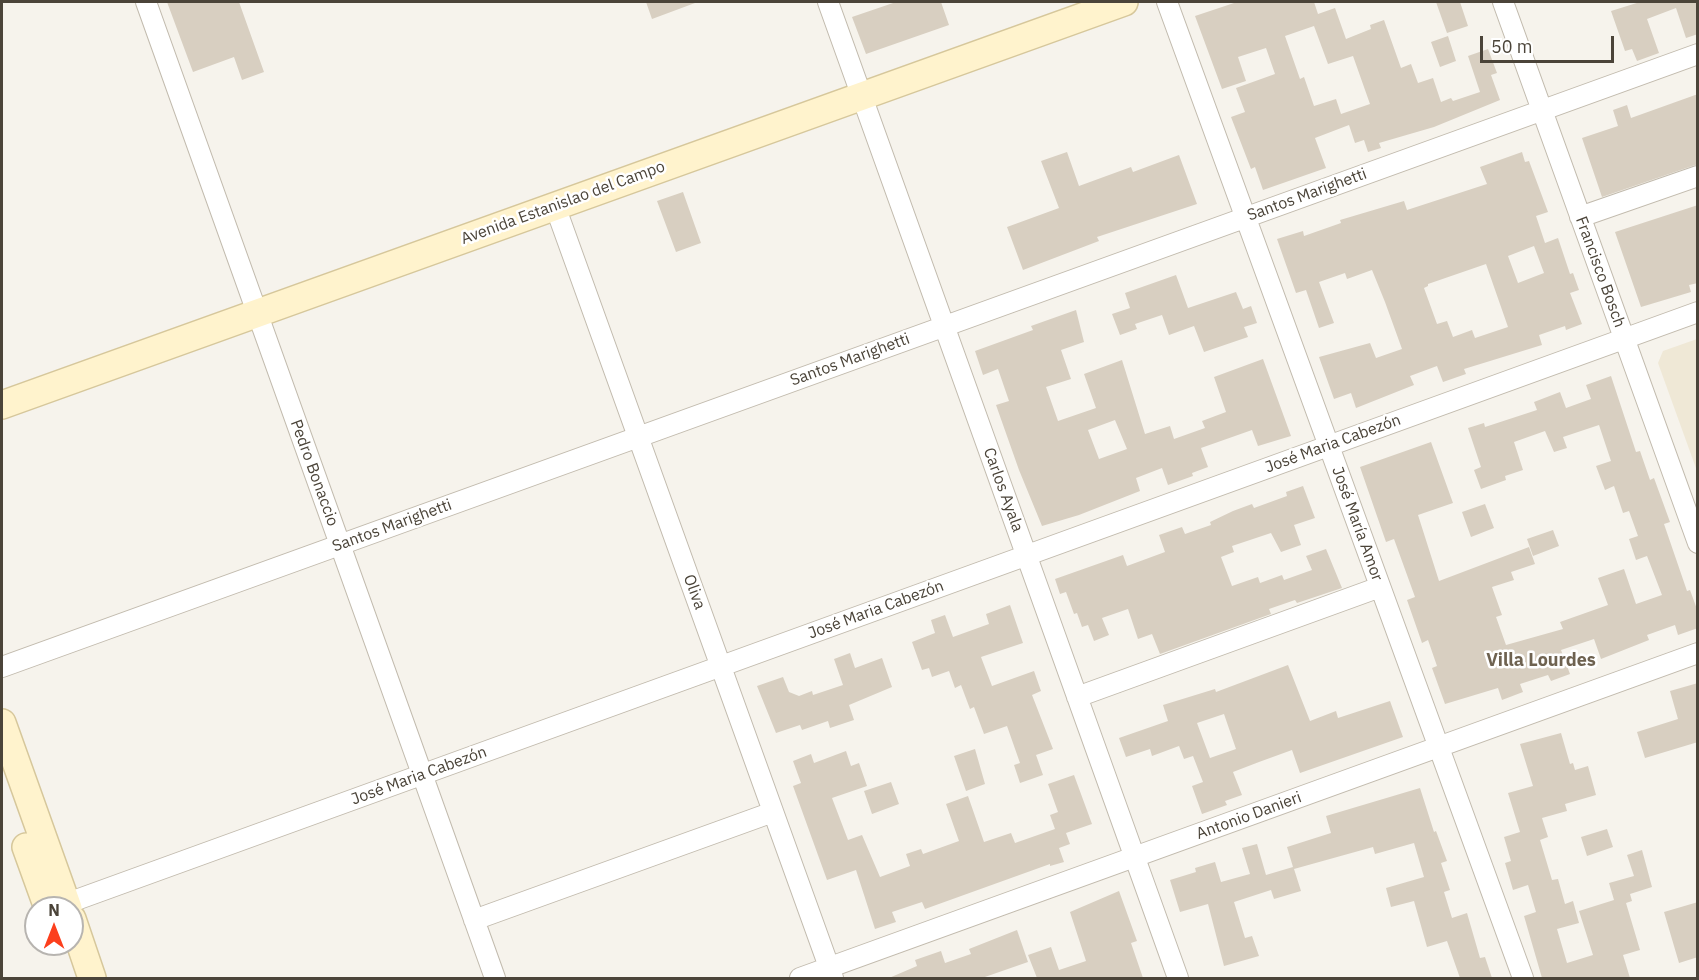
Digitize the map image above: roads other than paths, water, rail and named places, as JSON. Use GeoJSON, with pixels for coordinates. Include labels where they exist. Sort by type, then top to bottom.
{"type":"FeatureCollection","features":[{"type":"Feature","properties":{"kind":"main road","name":"Avenida Estanislao del Campo"},"geometry":{"type":"LineString","coordinates":[[2,405],[1124,2]]}},
{"type":"Feature","properties":{"kind":"main road"},"geometry":{"type":"LineString","coordinates":[[2,723],[58,896]]}},
{"type":"Feature","properties":{"kind":"main road"},"geometry":{"type":"LineString","coordinates":[[2,778],[56,896]]}},
{"type":"Feature","properties":{"kind":"main road"},"geometry":{"type":"LineString","coordinates":[[65,956],[73,978]]}},
{"type":"Feature","properties":{"kind":"main road"},"geometry":{"type":"LineString","coordinates":[[82,956],[92,978]]}},
{"type":"Feature","properties":{"kind":"street","name":"Pedro Bonaccio"},"geometry":{"type":"LineString","coordinates":[[146,2],[495,978]]}},
{"type":"Feature","properties":{"kind":"street","name":"Carlos Ayala"},"geometry":{"type":"LineString","coordinates":[[828,2],[1178,978]]}},
{"type":"Feature","properties":{"kind":"street","name":"José María Amor"},"geometry":{"type":"LineString","coordinates":[[1167,2],[1523,978]]}},
{"type":"Feature","properties":{"kind":"street","name":"Francisco Bosch"},"geometry":{"type":"LineString","coordinates":[[1503,2],[1698,543]]}},
{"type":"Feature","properties":{"kind":"street","name":"Santos Marighetti"},"geometry":{"type":"LineString","coordinates":[[2,667],[1698,54]]}},
{"type":"Feature","properties":{"kind":"street"},"geometry":{"type":"LineString","coordinates":[[1580,217],[1698,176]]}},
{"type":"Feature","properties":{"kind":"street","name":"Oliva"},"geometry":{"type":"LineString","coordinates":[[555,206],[831,973]]}},
{"type":"Feature","properties":{"kind":"street","name":"José Maria Cabezón"},"geometry":{"type":"LineString","coordinates":[[84,901],[422,774],[1698,312]]}},
{"type":"Feature","properties":{"kind":"street"},"geometry":{"type":"LineString","coordinates":[[1077,697],[1380,587]]}},
{"type":"Feature","properties":{"kind":"street","name":"Antonio Danieri"},"geometry":{"type":"LineString","coordinates":[[800,978],[831,973],[1134,857],[1698,653]]}},
{"type":"Feature","properties":{"kind":"street"},"geometry":{"type":"LineString","coordinates":[[474,921],[773,812]]}},
{"type":"Feature","properties":{"kind":"district","name":"Villa Lourdes"},"geometry":{"type":"Point","coordinates":[1541,661]}}]}
